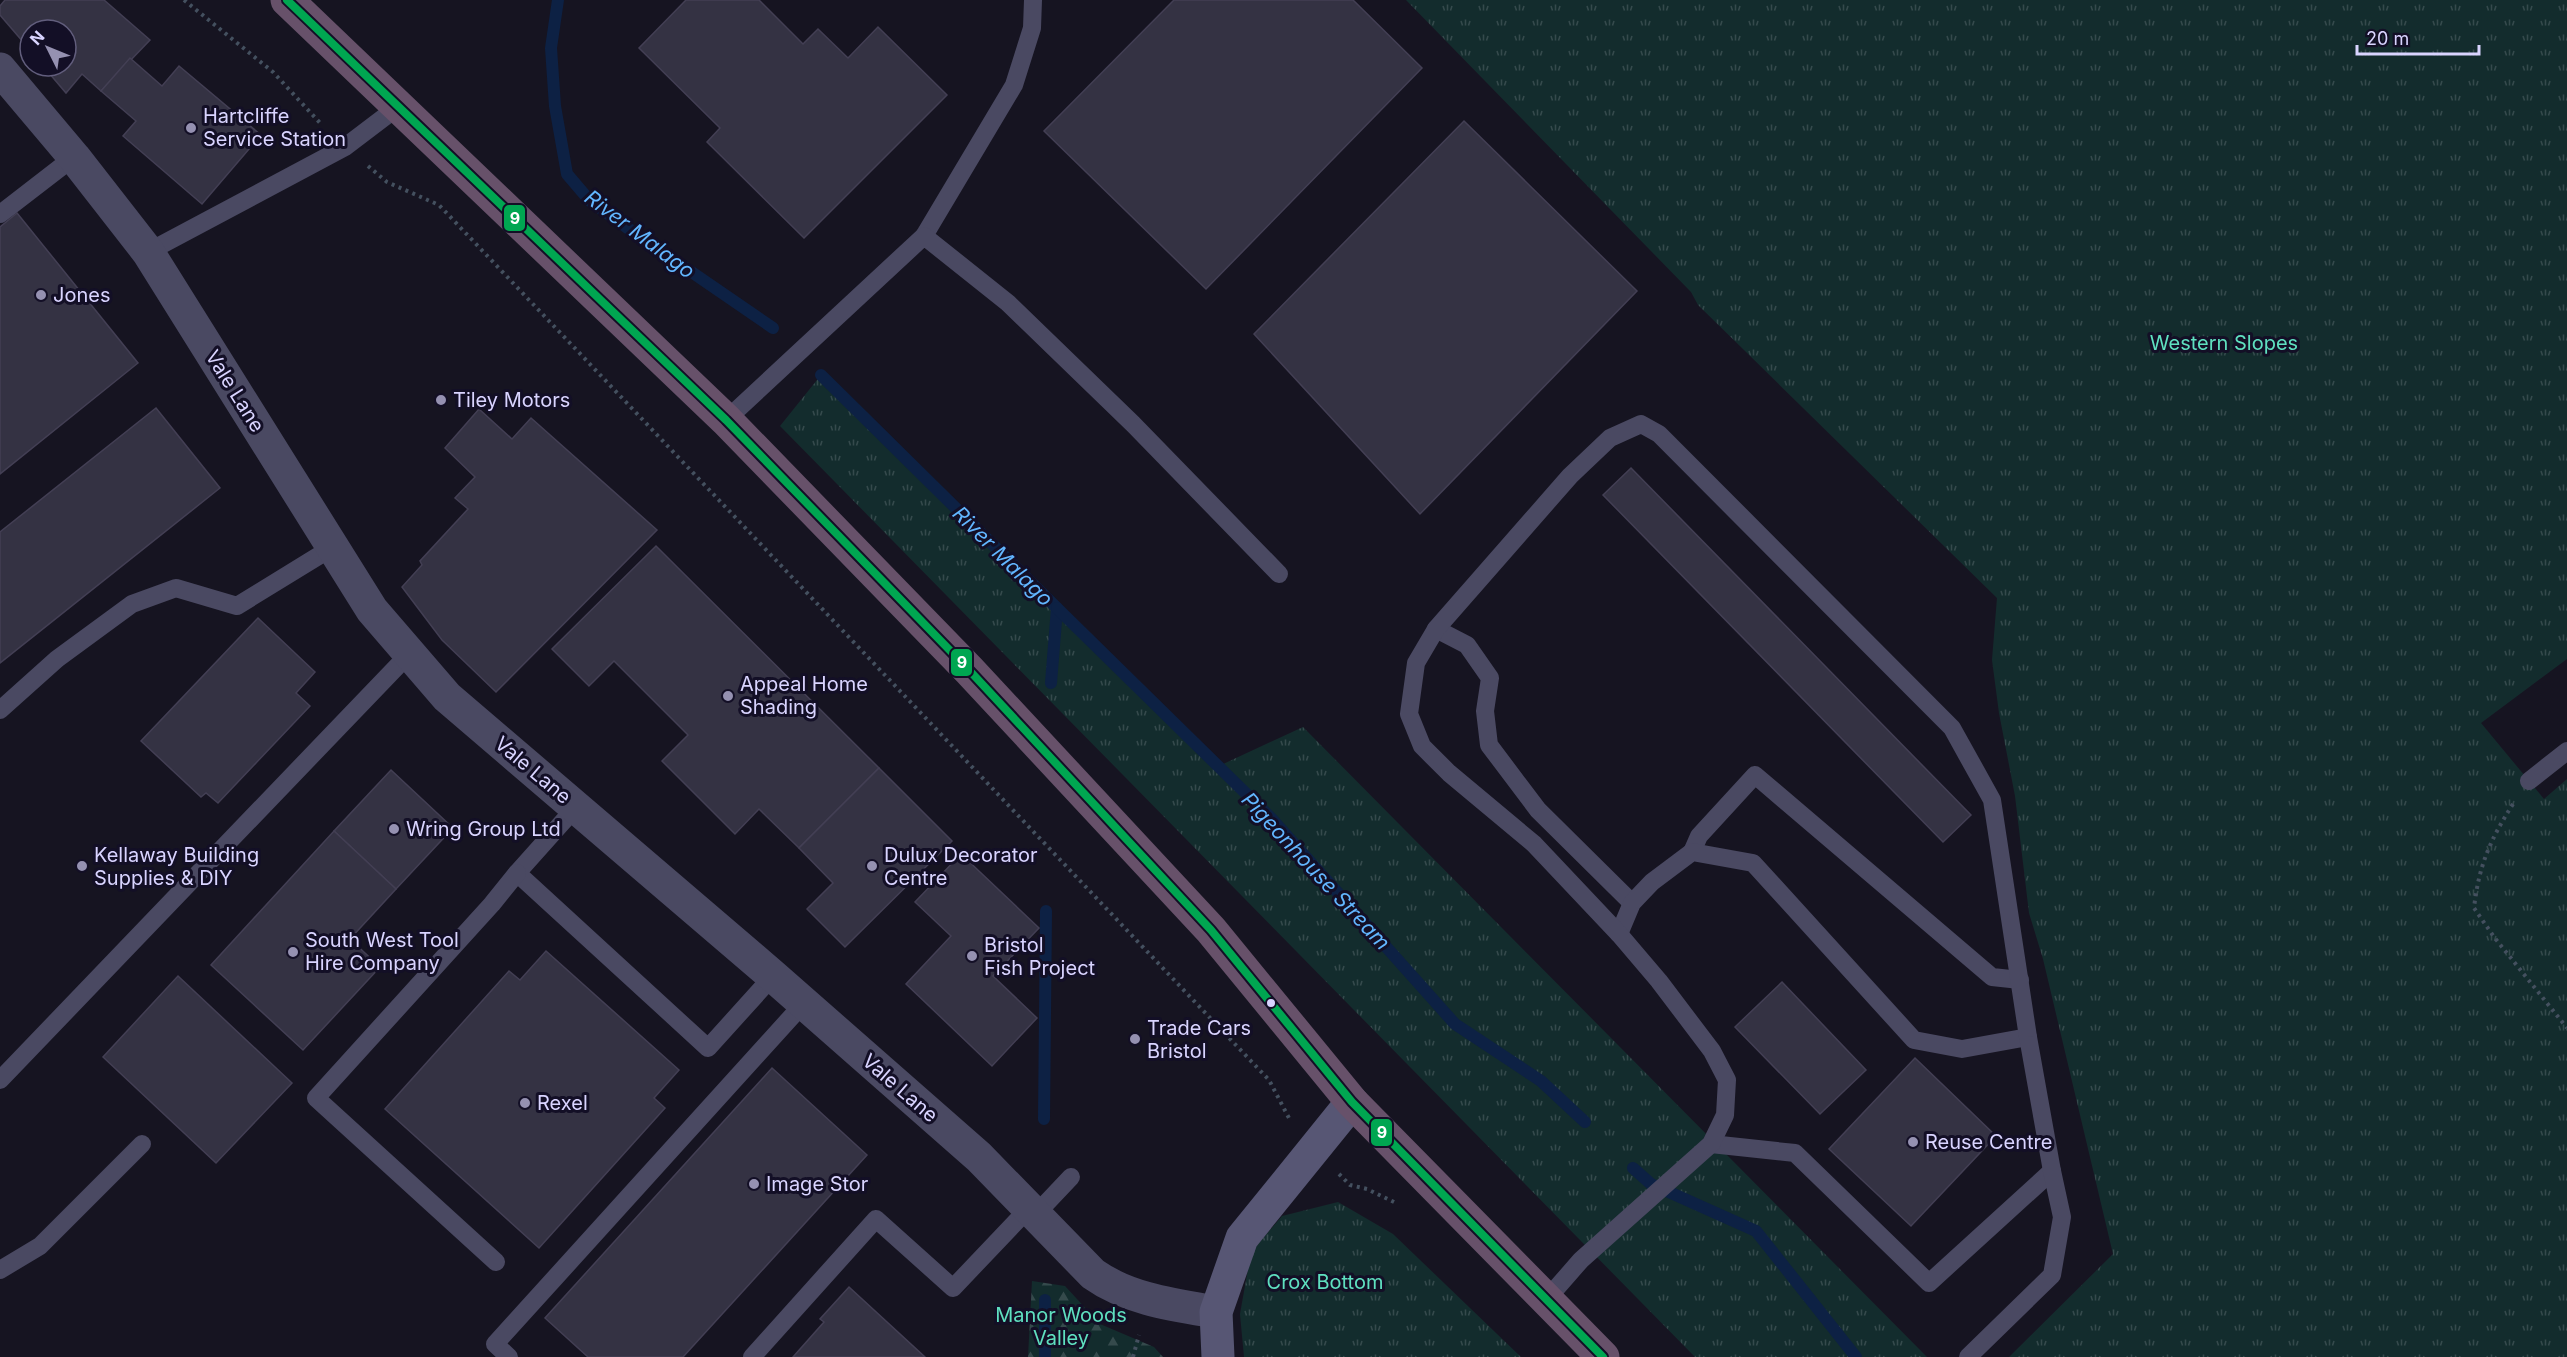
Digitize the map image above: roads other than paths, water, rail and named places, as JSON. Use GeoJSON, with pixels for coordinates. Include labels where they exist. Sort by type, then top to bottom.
{"type":"FeatureCollection","features":[{"type":"Feature","properties":{"kind":"highway"},"geometry":{"type":"LineString","coordinates":[[287,0],[726,420],[969,670],[1211,930],[1352,1102],[1604,1357]]}},
{"type":"Feature","properties":{"kind":"street","name":"Vale Lane"},"geometry":{"type":"LineString","coordinates":[[0,69],[74,157],[148,252],[372,610],[447,698],[773,976],[979,1157],[1093,1274],[1110,1286],[1174,1305],[1216,1312]]}},
{"type":"Feature","properties":{"kind":"street"},"geometry":{"type":"LineString","coordinates":[[1218,1357],[1216,1312],[1242,1238],[1316,1150],[1352,1102]]}},
{"type":"Feature","properties":{"kind":"lane"},"geometry":{"type":"LineString","coordinates":[[726,420],[924,236],[1014,85],[1032,28],[1033,0]]}},
{"type":"Feature","properties":{"kind":"lane"},"geometry":{"type":"LineString","coordinates":[[148,252],[345,147],[399,106]]}},
{"type":"Feature","properties":{"kind":"lane"},"geometry":{"type":"LineString","coordinates":[[0,214],[74,157]]}},
{"type":"Feature","properties":{"kind":"lane"},"geometry":{"type":"LineString","coordinates":[[924,236],[1008,303],[1141,432],[1279,574]]}},
{"type":"Feature","properties":{"kind":"lane"},"geometry":{"type":"LineString","coordinates":[[1546,1299],[1581,1260],[1711,1144],[1725,1115],[1727,1080],[1712,1051],[1659,981],[1534,844],[1449,773],[1422,746],[1409,714],[1416,663],[1436,628],[1570,476],[1610,438],[1641,424],[1659,434],[1952,728],[1992,800],[2028,1037],[2062,1216],[2052,1275],[1968,1357]]}},
{"type":"Feature","properties":{"kind":"lane"},"geometry":{"type":"LineString","coordinates":[[0,710],[57,659],[132,604],[176,588],[237,606],[333,547]]}},
{"type":"Feature","properties":{"kind":"lane"},"geometry":{"type":"LineString","coordinates":[[1436,628],[1467,645],[1490,678],[1485,711],[1490,745],[1538,810],[1632,903]]}},
{"type":"Feature","properties":{"kind":"lane"},"geometry":{"type":"LineString","coordinates":[[0,1080],[409,654]]}},
{"type":"Feature","properties":{"kind":"lane"},"geometry":{"type":"LineString","coordinates":[[2529,781],[2567,752]]}},
{"type":"Feature","properties":{"kind":"lane"},"geometry":{"type":"LineString","coordinates":[[1618,934],[1632,903],[1652,882],[1692,852],[1699,836],[1755,775],[1992,977],[2020,980]]}},
{"type":"Feature","properties":{"kind":"lane"},"geometry":{"type":"LineString","coordinates":[[496,1262],[316,1098],[576,807]]}},
{"type":"Feature","properties":{"kind":"lane"},"geometry":{"type":"LineString","coordinates":[[1692,852],[1753,863],[1914,1040],[1962,1049],[2028,1037]]}},
{"type":"Feature","properties":{"kind":"lane"},"geometry":{"type":"LineString","coordinates":[[517,873],[708,1048],[773,976]]}},
{"type":"Feature","properties":{"kind":"lane"},"geometry":{"type":"LineString","coordinates":[[509,1357],[495,1344],[804,1003]]}},
{"type":"Feature","properties":{"kind":"lane"},"geometry":{"type":"LineString","coordinates":[[0,1270],[40,1246],[142,1144]]}},
{"type":"Feature","properties":{"kind":"lane"},"geometry":{"type":"LineString","coordinates":[[1711,1144],[1795,1153],[1929,1283],[2052,1171]]}},
{"type":"Feature","properties":{"kind":"lane"},"geometry":{"type":"LineString","coordinates":[[752,1357],[876,1219],[953,1288],[1032,1211],[1071,1177]]}},
{"type":"Feature","properties":{"kind":"waterway","name":"River Malago"},"geometry":{"type":"LineString","coordinates":[[558,0],[551,48],[555,106],[567,174],[590,201],[773,328]]}},
{"type":"Feature","properties":{"kind":"waterway","name":"River Malago"},"geometry":{"type":"LineString","coordinates":[[821,375],[1057,608],[1051,683]]}},
{"type":"Feature","properties":{"kind":"waterway","name":"Pigeonhouse Stream"},"geometry":{"type":"LineString","coordinates":[[1057,608],[1272,819],[1455,1024],[1541,1081],[1585,1122]]}},
{"type":"Feature","properties":{"kind":"waterway","name":"River Malago"},"geometry":{"type":"LineString","coordinates":[[1044,1119],[1046,911]]}},
{"type":"Feature","properties":{"kind":"waterway","name":"Pigeonhouse Stream"},"geometry":{"type":"LineString","coordinates":[[1633,1168],[1651,1184],[1756,1231],[1856,1357]]}},
{"type":"Feature","properties":{"kind":"waterway","name":"River Malago"},"geometry":{"type":"LineString","coordinates":[[1045,1300],[1045,1357]]}},
{"type":"Feature","properties":{"kind":"place","name":"Hartcliffe Service Station"},"geometry":{"type":"Point","coordinates":[191,128]}},
{"type":"Feature","properties":{"kind":"place","name":"Jones"},"geometry":{"type":"Point","coordinates":[41,295]}},
{"type":"Feature","properties":{"kind":"place","name":"Tiley Motors"},"geometry":{"type":"Point","coordinates":[441,400]}},
{"type":"Feature","properties":{"kind":"place","name":"Appeal Home Shading"},"geometry":{"type":"Point","coordinates":[728,696]}},
{"type":"Feature","properties":{"kind":"place","name":"Wring Group Ltd"},"geometry":{"type":"Point","coordinates":[394,829]}},
{"type":"Feature","properties":{"kind":"place","name":"Kellaway Building Supplies & DIY"},"geometry":{"type":"Point","coordinates":[82,866]}},
{"type":"Feature","properties":{"kind":"place","name":"Dulux Decorator Centre"},"geometry":{"type":"Point","coordinates":[872,866]}},
{"type":"Feature","properties":{"kind":"place","name":"South West Tool Hire Company"},"geometry":{"type":"Point","coordinates":[293,952]}},
{"type":"Feature","properties":{"kind":"place","name":"Bristol Fish Project"},"geometry":{"type":"Point","coordinates":[972,956]}},
{"type":"Feature","properties":{"kind":"place","name":"Trade Cars Bristol"},"geometry":{"type":"Point","coordinates":[1135,1039]}},
{"type":"Feature","properties":{"kind":"place","name":"Rexel"},"geometry":{"type":"Point","coordinates":[525,1103]}},
{"type":"Feature","properties":{"kind":"place","name":"Reuse Centre"},"geometry":{"type":"Point","coordinates":[1913,1142]}},
{"type":"Feature","properties":{"kind":"place","name":"Image Stor"},"geometry":{"type":"Point","coordinates":[754,1184]}},
{"type":"Feature","properties":{"kind":"park label","name":"Western Slopes"},"geometry":{"type":"Point","coordinates":[2224,343]}},
{"type":"Feature","properties":{"kind":"park label","name":"Crox Bottom"},"geometry":{"type":"Point","coordinates":[1325,1282]}},
{"type":"Feature","properties":{"kind":"park label","name":"Manor Woods Valley"},"geometry":{"type":"Point","coordinates":[1061,1326]}}]}
